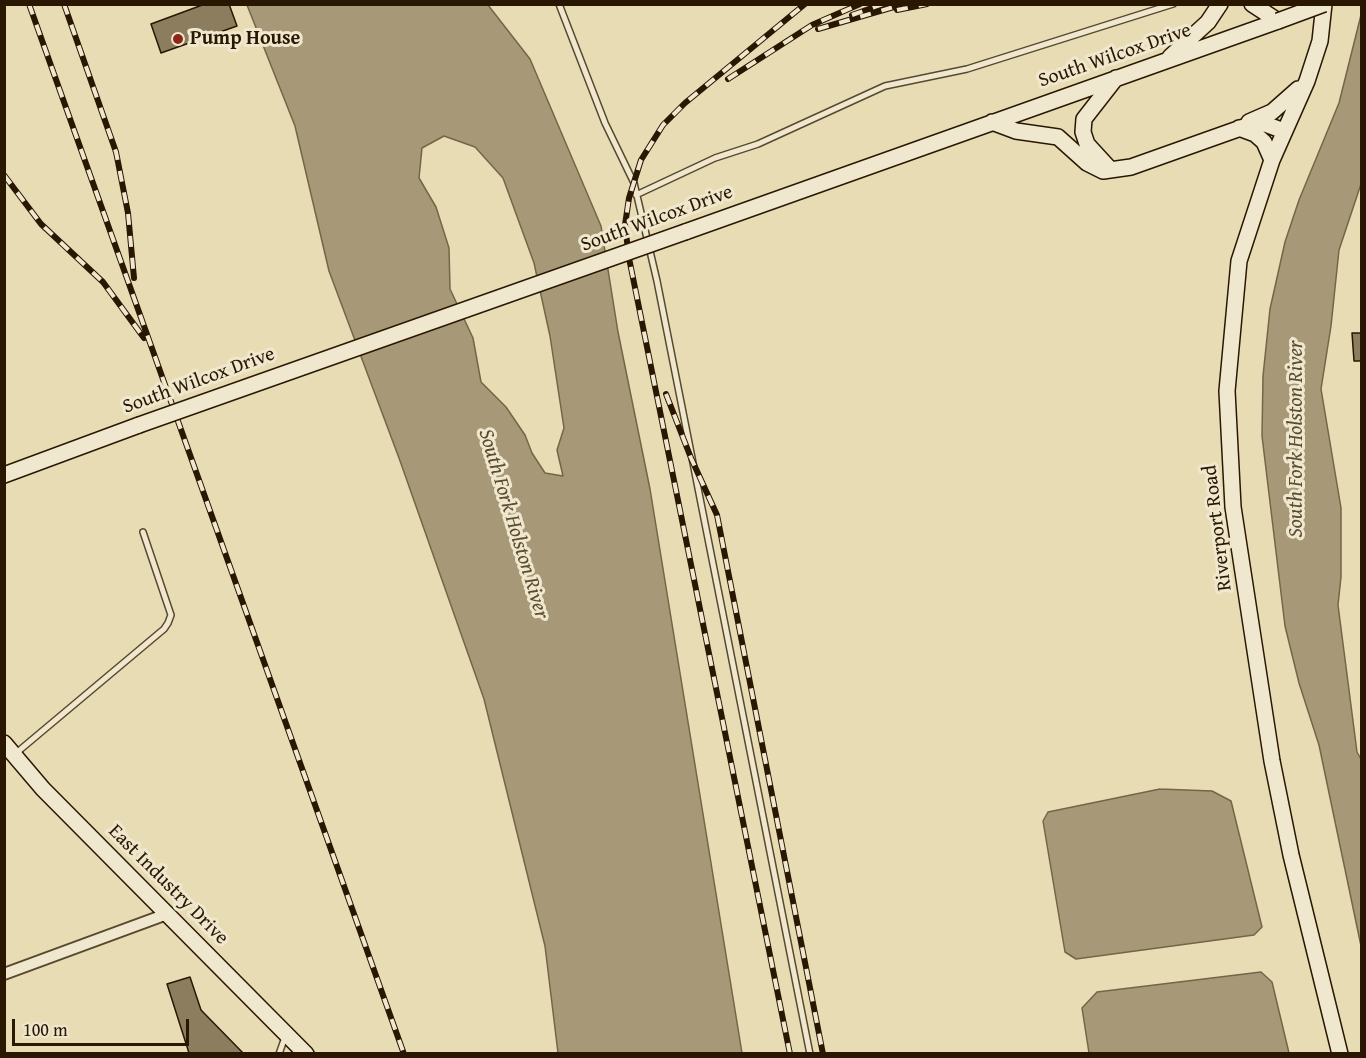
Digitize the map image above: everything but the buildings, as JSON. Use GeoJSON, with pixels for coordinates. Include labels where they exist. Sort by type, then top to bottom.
{"type":"FeatureCollection","features":[{"type":"Feature","properties":{"kind":"main road"},"geometry":{"type":"LineString","coordinates":[[1168,60],[1208,22],[1220,4]]}},
{"type":"Feature","properties":{"kind":"main road"},"geometry":{"type":"LineString","coordinates":[[1252,4],[1278,21]]}},
{"type":"Feature","properties":{"kind":"main road","name":"South Wilcox Drive"},"geometry":{"type":"LineString","coordinates":[[4,475],[1324,4]]}},
{"type":"Feature","properties":{"kind":"main road","name":"Riverport Road"},"geometry":{"type":"LineString","coordinates":[[1324,4],[1320,41],[1307,81],[1272,160],[1239,261],[1227,391],[1233,507],[1272,761],[1291,855],[1340,1053]]}},
{"type":"Feature","properties":{"kind":"main road"},"geometry":{"type":"LineString","coordinates":[[1111,170],[1087,144],[1083,132],[1084,119],[1116,78]]}},
{"type":"Feature","properties":{"kind":"main road"},"geometry":{"type":"LineString","coordinates":[[992,122],[1016,131],[1058,136],[1087,163],[1103,171],[1111,170],[1131,167],[1239,128],[1286,103],[1307,81]]}},
{"type":"Feature","properties":{"kind":"main road"},"geometry":{"type":"LineString","coordinates":[[1239,128],[1265,124],[1284,130]]}},
{"type":"Feature","properties":{"kind":"main road"},"geometry":{"type":"LineString","coordinates":[[1239,128],[1255,134],[1264,142],[1272,160]]}},
{"type":"Feature","properties":{"kind":"main road","name":"East Industry Drive"},"geometry":{"type":"LineString","coordinates":[[9,749],[43,789],[306,1053]]}},
{"type":"Feature","properties":{"kind":"street"},"geometry":{"type":"LineString","coordinates":[[4,974],[167,914]]}},
{"type":"Feature","properties":{"kind":"lane"},"geometry":{"type":"LineString","coordinates":[[559,4],[605,123],[634,183],[657,281],[810,1053]]}},
{"type":"Feature","properties":{"kind":"lane"},"geometry":{"type":"LineString","coordinates":[[636,195],[715,158],[758,144],[885,86],[967,69],[1173,4]]}},
{"type":"Feature","properties":{"kind":"lane"},"geometry":{"type":"LineString","coordinates":[[9,749],[165,629],[171,615],[143,532]]}},
{"type":"Feature","properties":{"kind":"lane"},"geometry":{"type":"LineString","coordinates":[[279,1053],[286,1033]]}},
{"type":"Feature","properties":{"kind":"water","name":"South Fork Holston River"},"geometry":{"type":"Polygon","coordinates":[[[247,5],[488,5],[530,59],[601,226],[618,332],[650,489],[742,1053],[558,1053],[545,946],[484,699],[399,458],[329,271],[295,126],[247,5]],[[444,136],[422,148],[419,178],[436,207],[449,248],[450,289],[473,338],[481,382],[506,407],[525,435],[532,453],[545,473],[563,476],[557,450],[564,428],[550,336],[534,263],[503,178],[475,147],[444,136]]]}},
{"type":"Feature","properties":{"kind":"water","name":"South Fork Holston River"},"geometry":{"type":"Polygon","coordinates":[[[1361,15],[1361,184],[1339,250],[1331,326],[1321,389],[1341,508],[1341,577],[1338,605],[1357,752],[1361,759],[1361,946],[1319,745],[1299,683],[1285,626],[1262,436],[1263,376],[1270,309],[1285,242],[1299,200],[1339,103],[1361,15]]]}},
{"type":"Feature","properties":{"kind":"water"},"geometry":{"type":"Polygon","coordinates":[[[1160,789],[1212,791],[1231,801],[1262,927],[1254,935],[1076,959],[1065,952],[1043,821],[1048,812],[1160,789]]]}},
{"type":"Feature","properties":{"kind":"water"},"geometry":{"type":"Polygon","coordinates":[[[1261,972],[1272,982],[1289,1053],[1089,1053],[1082,1008],[1097,992],[1261,972]]]}},
{"type":"Feature","properties":{"kind":"railway"},"geometry":{"type":"LineString","coordinates":[[29,4],[404,1054]]}},
{"type":"Feature","properties":{"kind":"railway"},"geometry":{"type":"LineString","coordinates":[[64,4],[116,152],[128,213],[134,278]]}},
{"type":"Feature","properties":{"kind":"railway"},"geometry":{"type":"LineString","coordinates":[[790,1054],[629,258],[625,225],[629,198],[641,160],[663,125],[685,103],[805,4]]}},
{"type":"Feature","properties":{"kind":"railway"},"geometry":{"type":"LineString","coordinates":[[728,79],[812,25],[860,4]]}},
{"type":"Feature","properties":{"kind":"railway"},"geometry":{"type":"LineString","coordinates":[[852,15],[883,4]]}},
{"type":"Feature","properties":{"kind":"railway"},"geometry":{"type":"LineString","coordinates":[[818,29],[904,4]]}},
{"type":"Feature","properties":{"kind":"railway"},"geometry":{"type":"LineString","coordinates":[[897,10],[927,4]]}},
{"type":"Feature","properties":{"kind":"railway"},"geometry":{"type":"LineString","coordinates":[[4,175],[41,224],[103,282],[144,338]]}},
{"type":"Feature","properties":{"kind":"railway"},"geometry":{"type":"LineString","coordinates":[[666,394],[691,458],[717,515],[823,1054]]}},
{"type":"Feature","properties":{"kind":"place","name":"Pump House"},"geometry":{"type":"Point","coordinates":[178,39]}}]}
